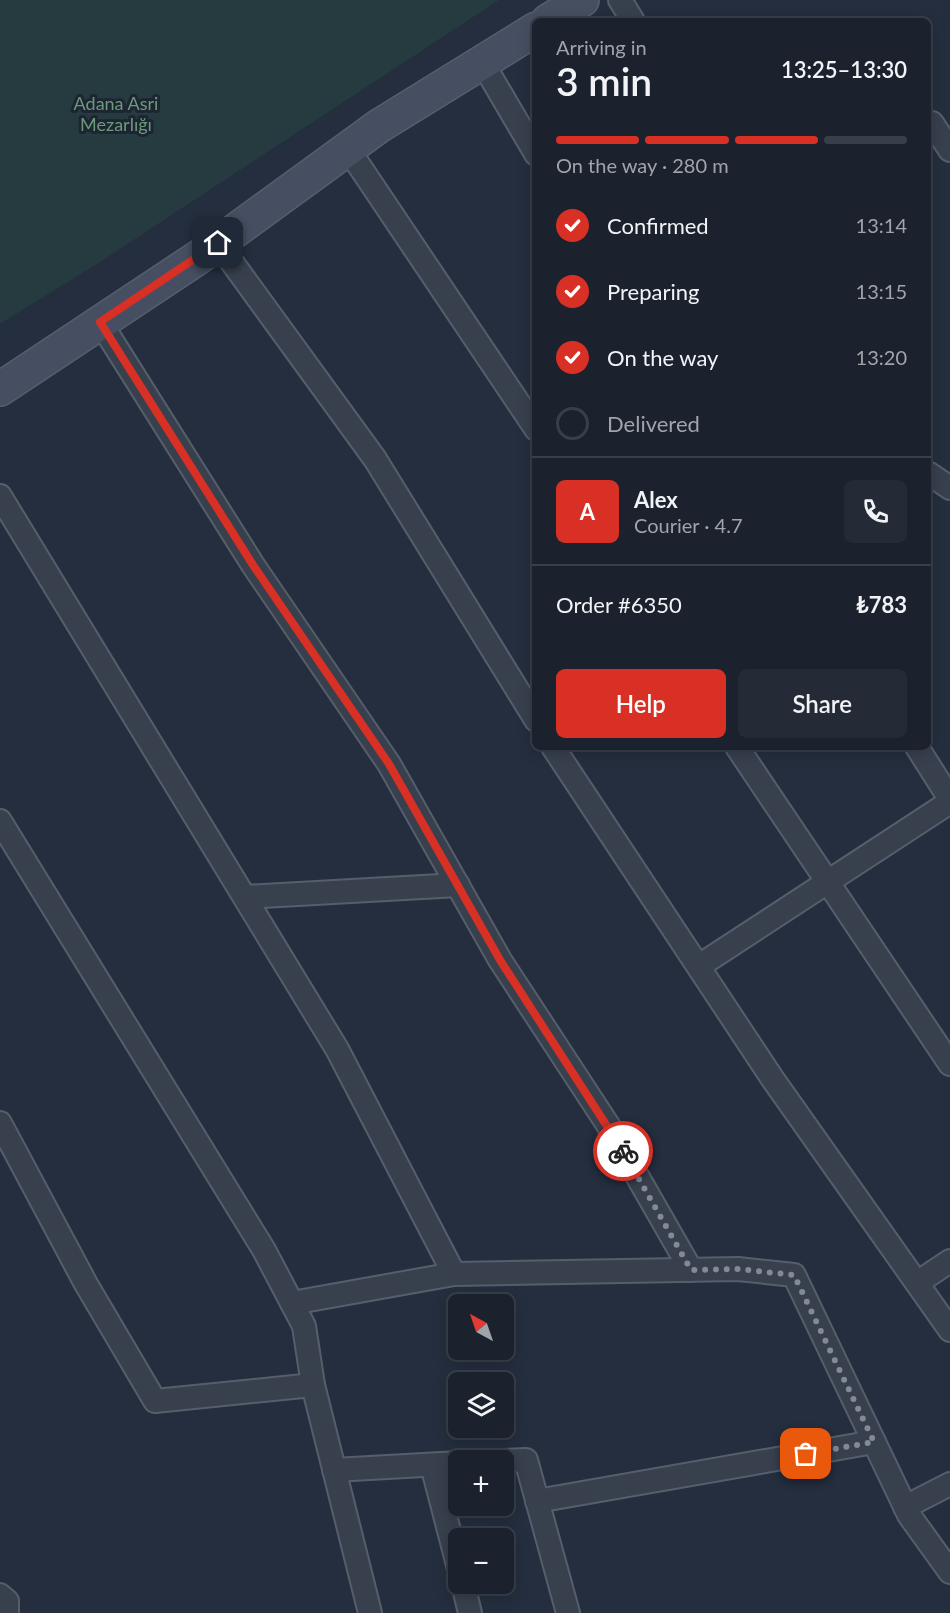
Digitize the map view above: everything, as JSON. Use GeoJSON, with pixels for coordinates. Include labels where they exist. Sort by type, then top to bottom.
{"type":"FeatureCollection","features":[{"type":"Feature","properties":{"kind":"main road"},"geometry":{"type":"LineString","coordinates":[[553,18],[582,0]]}},
{"type":"Feature","properties":{"kind":"main road"},"geometry":{"type":"LineString","coordinates":[[0,389],[218,243],[348,149],[532,31]]}},
{"type":"Feature","properties":{"kind":"street"},"geometry":{"type":"LineString","coordinates":[[620,0],[631,18]]}},
{"type":"Feature","properties":{"kind":"street"},"geometry":{"type":"LineString","coordinates":[[482,62],[532,147]]}},
{"type":"Feature","properties":{"kind":"street"},"geometry":{"type":"LineString","coordinates":[[931,124],[950,150]]}},
{"type":"Feature","properties":{"kind":"street"},"geometry":{"type":"LineString","coordinates":[[348,149],[532,423]]}},
{"type":"Feature","properties":{"kind":"street"},"geometry":{"type":"LineString","coordinates":[[218,243],[375,459],[532,714]]}},
{"type":"Feature","properties":{"kind":"street"},"geometry":{"type":"LineString","coordinates":[[100,322],[253,565],[389,764],[500,960],[608,1125],[691,1270]]}},
{"type":"Feature","properties":{"kind":"street"},"geometry":{"type":"LineString","coordinates":[[931,475],[950,488]]}},
{"type":"Feature","properties":{"kind":"street"},"geometry":{"type":"LineString","coordinates":[[0,496],[337,1049],[454,1274]]}},
{"type":"Feature","properties":{"kind":"street"},"geometry":{"type":"LineString","coordinates":[[555,750],[772,1078],[950,1330]]}},
{"type":"Feature","properties":{"kind":"street"},"geometry":{"type":"LineString","coordinates":[[740,750],[950,1064]]}},
{"type":"Feature","properties":{"kind":"street"},"geometry":{"type":"LineString","coordinates":[[699,966],[828,883],[950,800],[919,750]]}},
{"type":"Feature","properties":{"kind":"street"},"geometry":{"type":"LineString","coordinates":[[0,821],[264,1250],[304,1326],[313,1385],[370,1613]]}},
{"type":"Feature","properties":{"kind":"street"},"geometry":{"type":"LineString","coordinates":[[245,897],[458,885]]}},
{"type":"Feature","properties":{"kind":"street"},"geometry":{"type":"LineString","coordinates":[[0,1123],[87,1284],[155,1401],[313,1385]]}},
{"type":"Feature","properties":{"kind":"street"},"geometry":{"type":"LineString","coordinates":[[917,1282],[950,1261]]}},
{"type":"Feature","properties":{"kind":"street"},"geometry":{"type":"LineString","coordinates":[[292,1303],[454,1274],[738,1269],[794,1275],[905,1507],[950,1572]]}},
{"type":"Feature","properties":{"kind":"street"},"geometry":{"type":"LineString","coordinates":[[537,1501],[874,1442]]}},
{"type":"Feature","properties":{"kind":"street"},"geometry":{"type":"LineString","coordinates":[[514,1461],[526,1460],[568,1613]]}},
{"type":"Feature","properties":{"kind":"street"},"geometry":{"type":"LineString","coordinates":[[334,1470],[448,1464]]}},
{"type":"Feature","properties":{"kind":"street"},"geometry":{"type":"LineString","coordinates":[[432,1465],[448,1528]]}},
{"type":"Feature","properties":{"kind":"street"},"geometry":{"type":"LineString","coordinates":[[905,1507],[950,1484]]}},
{"type":"Feature","properties":{"kind":"street"},"geometry":{"type":"LineString","coordinates":[[465,1594],[470,1613]]}},
{"type":"Feature","properties":{"kind":"street"},"geometry":{"type":"LineString","coordinates":[[0,1595],[7,1601],[7,1613]]}},
{"type":"Feature","properties":{"kind":"green space","name":"Adana Asri Mezarlığı"},"geometry":{"type":"Polygon","coordinates":[[[0,0],[499,0],[103,260],[0,324],[0,0]]]}},
{"type":"Feature","properties":{"kind":"way so far"},"geometry":{"type":"LineString","coordinates":[[623,1151],[691,1270],[738,1269],[794,1275],[874,1442],[806,1454]]}},
{"type":"Feature","properties":{"kind":"route"},"geometry":{"type":"LineString","coordinates":[[218,243],[199,258],[100,322],[253,565],[389,764],[500,960],[623,1151]]}}]}
